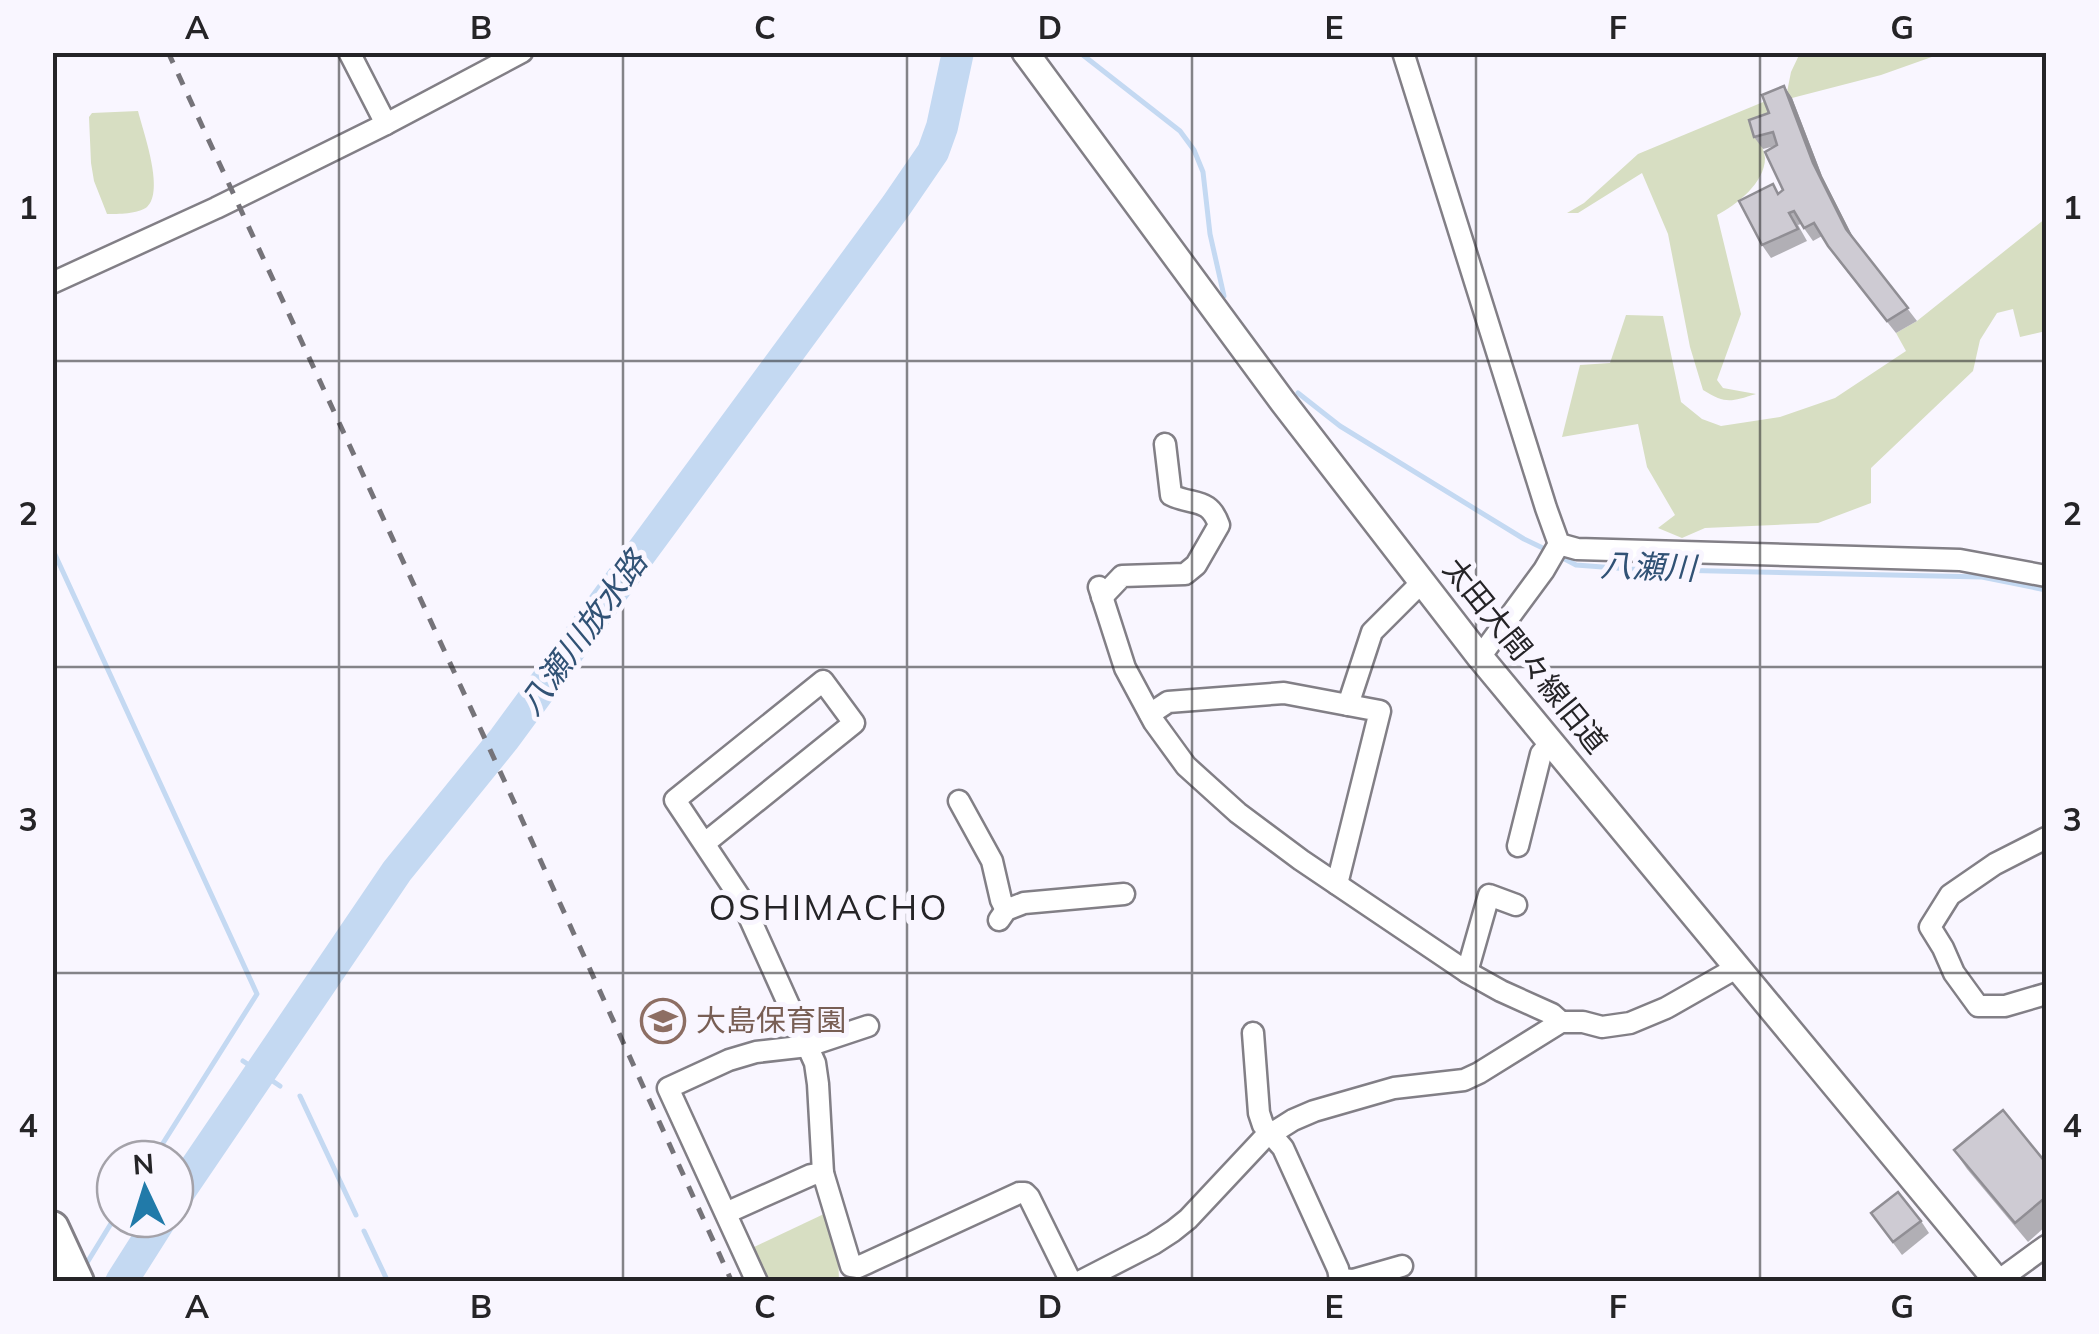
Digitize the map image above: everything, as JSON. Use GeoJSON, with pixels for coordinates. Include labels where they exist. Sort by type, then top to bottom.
{"type":"FeatureCollection","features":[{"type":"Feature","properties":{"kind":"main road"},"geometry":{"type":"LineString","coordinates":[[52,1228],[77,1282]]}},
{"type":"Feature","properties":{"kind":"street"},"geometry":{"type":"LineString","coordinates":[[349,52],[386,124]]}},
{"type":"Feature","properties":{"kind":"street"},"geometry":{"type":"LineString","coordinates":[[52,282],[216,208],[522,52]]}},
{"type":"Feature","properties":{"kind":"street","name":"太田大間々線旧道"},"geometry":{"type":"LineString","coordinates":[[1025,52],[1283,402],[1480,657],[1998,1281]]}},
{"type":"Feature","properties":{"kind":"street"},"geometry":{"type":"LineString","coordinates":[[1403,52],[1560,544]]}},
{"type":"Feature","properties":{"kind":"street"},"geometry":{"type":"LineString","coordinates":[[1165,444],[1171,495],[1205,504],[1214,510],[1219,524],[1196,566],[1186,574],[1122,576],[1100,592],[1125,668],[1150,714],[1186,766],[1238,813],[1467,972],[1562,1022]]}},
{"type":"Feature","properties":{"kind":"street"},"geometry":{"type":"LineString","coordinates":[[1480,657],[1560,544]]}},
{"type":"Feature","properties":{"kind":"street"},"geometry":{"type":"LineString","coordinates":[[1560,544],[1576,549],[1960,560],[2046,576]]}},
{"type":"Feature","properties":{"kind":"street"},"geometry":{"type":"LineString","coordinates":[[1348,705],[1372,632],[1422,582]]}},
{"type":"Feature","properties":{"kind":"street"},"geometry":{"type":"LineString","coordinates":[[705,843],[854,723],[824,682],[675,800],[741,900],[808,1046],[818,1084],[824,1173],[850,1266],[868,1263],[1026,1193],[1070,1282]]}},
{"type":"Feature","properties":{"kind":"street"},"geometry":{"type":"LineString","coordinates":[[1150,714],[1168,702],[1284,693],[1380,711],[1337,884]]}},
{"type":"Feature","properties":{"kind":"street"},"geometry":{"type":"LineString","coordinates":[[1518,846],[1541,754],[1551,742]]}},
{"type":"Feature","properties":{"kind":"street"},"geometry":{"type":"LineString","coordinates":[[959,801],[992,861],[1002,915],[1024,902],[1124,894]]}},
{"type":"Feature","properties":{"kind":"street"},"geometry":{"type":"LineString","coordinates":[[2046,838],[1995,864],[1950,894],[1930,927],[1954,973],[1978,1006],[2005,1006],[2046,994]]}},
{"type":"Feature","properties":{"kind":"street"},"geometry":{"type":"LineString","coordinates":[[1467,972],[1489,895],[1516,905]]}},
{"type":"Feature","properties":{"kind":"street"},"geometry":{"type":"LineString","coordinates":[[1079,1282],[1173,1231],[1270,1134],[1314,1110],[1394,1088],[1464,1080],[1562,1022],[1602,1027],[1630,1023],[1666,1008],[1738,967]]}},
{"type":"Feature","properties":{"kind":"street"},"geometry":{"type":"LineString","coordinates":[[758,1282],[668,1088],[729,1060],[756,1052],[808,1046],[868,1026]]}},
{"type":"Feature","properties":{"kind":"street"},"geometry":{"type":"LineString","coordinates":[[1254,1033],[1263,1125],[1283,1148],[1339,1280],[1353,1280],[1402,1266]]}},
{"type":"Feature","properties":{"kind":"street"},"geometry":{"type":"LineString","coordinates":[[726,1213],[811,1175],[824,1173]]}},
{"type":"Feature","properties":{"kind":"street"},"geometry":{"type":"LineString","coordinates":[[1998,1281],[2046,1246]]}},
{"type":"Feature","properties":{"kind":"green space"},"geometry":{"type":"Polygon","coordinates":[[[1800,53],[1943,53],[1881,75],[1792,98],[1771,108],[1778,126],[1758,133],[1765,158],[1760,176],[1741,199],[1717,215],[1741,314],[1717,380],[1723,388],[1756,394],[1723,400],[1703,390],[1690,347],[1668,234],[1642,173],[1578,213],[1567,213],[1584,203],[1638,154],[1787,92],[1800,53]]]}},
{"type":"Feature","properties":{"kind":"green space"},"geometry":{"type":"Polygon","coordinates":[[[138,111],[151,160],[152,199],[138,211],[107,214],[94,181],[89,117],[92,113],[138,111]]]}},
{"type":"Feature","properties":{"kind":"green space"},"geometry":{"type":"Polygon","coordinates":[[[2046,218],[2046,331],[2020,337],[2013,309],[1997,313],[1980,340],[1973,371],[1871,468],[1871,503],[1818,523],[1705,528],[1682,538],[1658,528],[1675,515],[1647,467],[1638,424],[1562,437],[1580,365],[1610,363],[1626,315],[1663,316],[1681,402],[1702,419],[1721,426],[1780,417],[1835,398],[1906,351],[1896,333],[1917,321],[2046,218]]]}},
{"type":"Feature","properties":{"kind":"green space"},"geometry":{"type":"Polygon","coordinates":[[[826,1213],[838,1252],[839,1281],[767,1281],[752,1248],[826,1213]]]}},
{"type":"Feature","properties":{"kind":"building"},"geometry":{"type":"Polygon","coordinates":[[[1784,86],[1813,163],[1846,229],[1908,308],[1887,321],[1814,223],[1804,228],[1794,211],[1789,213],[1798,229],[1762,245],[1739,201],[1773,184],[1778,194],[1783,190],[1765,152],[1777,145],[1773,132],[1754,137],[1749,120],[1769,113],[1762,95],[1784,86]]]}},
{"type":"Feature","properties":{"kind":"building"},"geometry":{"type":"Polygon","coordinates":[[[2003,1110],[2046,1163],[2046,1197],[2015,1223],[1954,1150],[2003,1110]]]}},
{"type":"Feature","properties":{"kind":"building"},"geometry":{"type":"Polygon","coordinates":[[[1898,1192],[1921,1221],[1893,1242],[1871,1213],[1898,1192]]]}},
{"type":"Feature","properties":{"kind":"waterway","name":"八瀬川放水路"},"geometry":{"type":"LineString","coordinates":[[195,1169],[397,871],[504,739],[933,152],[958,52]]}},
{"type":"Feature","properties":{"kind":"waterway","name":"八瀬川"},"geometry":{"type":"LineString","coordinates":[[1079,52],[1180,131],[1194,150],[1203,172],[1210,234],[1224,296]]}},
{"type":"Feature","properties":{"kind":"waterway","name":"八瀬川"},"geometry":{"type":"LineString","coordinates":[[1298,393],[1340,426],[1549,551]]}},
{"type":"Feature","properties":{"kind":"waterway"},"geometry":{"type":"LineString","coordinates":[[52,548],[257,994],[166,1139]]}},
{"type":"Feature","properties":{"kind":"waterway","name":"八瀬川"},"geometry":{"type":"LineString","coordinates":[[1559,556],[1576,565],[1629,569],[1982,577],[2046,590]]}},
{"type":"Feature","properties":{"kind":"waterway","name":"八瀬川放水路"},"geometry":{"type":"LineString","coordinates":[[243,1061],[280,1086]]}},
{"type":"Feature","properties":{"kind":"waterway"},"geometry":{"type":"LineString","coordinates":[[300,1096],[356,1215]]}},
{"type":"Feature","properties":{"kind":"waterway"},"geometry":{"type":"LineString","coordinates":[[364,1231],[388,1282]]}},
{"type":"Feature","properties":{"kind":"waterway"},"geometry":{"type":"LineString","coordinates":[[85,1266],[102,1239]]}},
{"type":"Feature","properties":{"kind":"waterway","name":"八瀬川放水路"},"geometry":{"type":"LineString","coordinates":[[121,1282],[148,1239]]}},
{"type":"Feature","properties":{"kind":"railway"},"geometry":{"type":"LineString","coordinates":[[168,52],[732,1282]]}},
{"type":"Feature","properties":{"kind":"place","name":"大島保育園"},"geometry":{"type":"Point","coordinates":[663,1021]}},
{"type":"Feature","properties":{"kind":"district","name":"OSHIMACHO"},"geometry":{"type":"Point","coordinates":[829,908]}}]}
